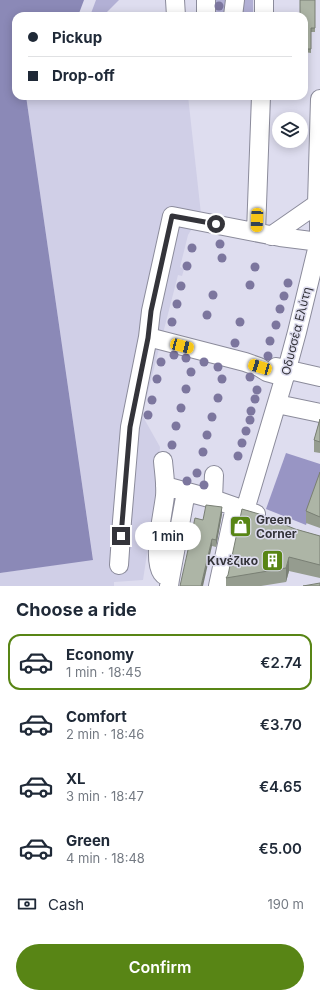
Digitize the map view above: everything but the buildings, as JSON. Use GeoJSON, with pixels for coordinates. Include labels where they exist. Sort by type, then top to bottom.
{"type":"FeatureCollection","features":[{"type":"Feature","properties":{"kind":"street"},"geometry":{"type":"LineString","coordinates":[[175,0],[176,12]]}},
{"type":"Feature","properties":{"kind":"street"},"geometry":{"type":"LineString","coordinates":[[206,0],[206,12]]}},
{"type":"Feature","properties":{"kind":"street"},"geometry":{"type":"LineString","coordinates":[[234,12],[235,0]]}},
{"type":"Feature","properties":{"kind":"street"},"geometry":{"type":"LineString","coordinates":[[264,0],[264,12]]}},
{"type":"Feature","properties":{"kind":"street","name":"Οδυσσέα Ελύτη"},"geometry":{"type":"LineString","coordinates":[[218,586],[240,508],[277,404],[297,332],[319,242],[317,204],[319,177],[320,99]]}},
{"type":"Feature","properties":{"kind":"street"},"geometry":{"type":"LineString","coordinates":[[261,100],[264,234]]}},
{"type":"Feature","properties":{"kind":"street"},"geometry":{"type":"LineString","coordinates":[[264,234],[317,204]]}},
{"type":"Feature","properties":{"kind":"street"},"geometry":{"type":"LineString","coordinates":[[119,565],[130,427],[148,338],[151,311],[172,216],[291,239],[319,242]]}},
{"type":"Feature","properties":{"kind":"street"},"geometry":{"type":"LineString","coordinates":[[231,227],[220,236],[284,246],[291,239]]}},
{"type":"Feature","properties":{"kind":"street"},"geometry":{"type":"LineString","coordinates":[[148,338],[260,367],[269,365],[286,373],[320,377]]}},
{"type":"Feature","properties":{"kind":"street"},"geometry":{"type":"LineString","coordinates":[[277,404],[320,414]]}},
{"type":"Feature","properties":{"kind":"street"},"geometry":{"type":"LineString","coordinates":[[163,461],[165,495],[159,536],[158,559],[161,572],[169,583]]}},
{"type":"Feature","properties":{"kind":"street"},"geometry":{"type":"LineString","coordinates":[[213,499],[214,475]]}},
{"type":"Feature","properties":{"kind":"street"},"geometry":{"type":"LineString","coordinates":[[165,486],[213,499],[272,520]]}},
{"type":"Feature","properties":{"kind":"street"},"geometry":{"type":"LineString","coordinates":[[169,583],[186,492]]}},
{"type":"Feature","properties":{"kind":"shaded area"},"geometry":{"type":"Polygon","coordinates":[[[0,0],[84,0],[80,12],[12,12],[12,100],[27,100],[93,560],[0,573],[0,0]]]}},
{"type":"Feature","properties":{"kind":"shaded area"},"geometry":{"type":"Polygon","coordinates":[[[96,0],[119,0],[107,12],[92,12],[96,0]]]}},
{"type":"Feature","properties":{"kind":"shaded area"},"geometry":{"type":"Polygon","coordinates":[[[213,0],[227,0],[224,12],[212,12],[213,0]]]}},
{"type":"Feature","properties":{"kind":"shaded area"},"geometry":{"type":"Polygon","coordinates":[[[243,0],[253,0],[253,12],[240,12],[243,0]]]}},
{"type":"Feature","properties":{"kind":"shaded area"},"geometry":{"type":"Polygon","coordinates":[[[27,100],[188,100],[201,214],[188,235],[180,267],[184,269],[182,276],[178,275],[142,415],[160,447],[154,508],[143,580],[114,582],[114,586],[0,586],[0,573],[93,559],[27,100]]]}},
{"type":"Feature","properties":{"kind":"shaded area"},"geometry":{"type":"Polygon","coordinates":[[[286,453],[320,464],[320,484],[306,525],[266,509],[286,453]]]}},
{"type":"Feature","properties":{"kind":"place","name":"Green Corner"},"geometry":{"type":"Point","coordinates":[240,526]}},
{"type":"Feature","properties":{"kind":"place","name":"Κινέζικο"},"geometry":{"type":"Point","coordinates":[273,560]}},
{"type":"Feature","properties":{"kind":"route"},"geometry":{"type":"LineString","coordinates":[[121,536],[130,427],[148,338],[151,311],[172,216],[216,224]]}}]}
